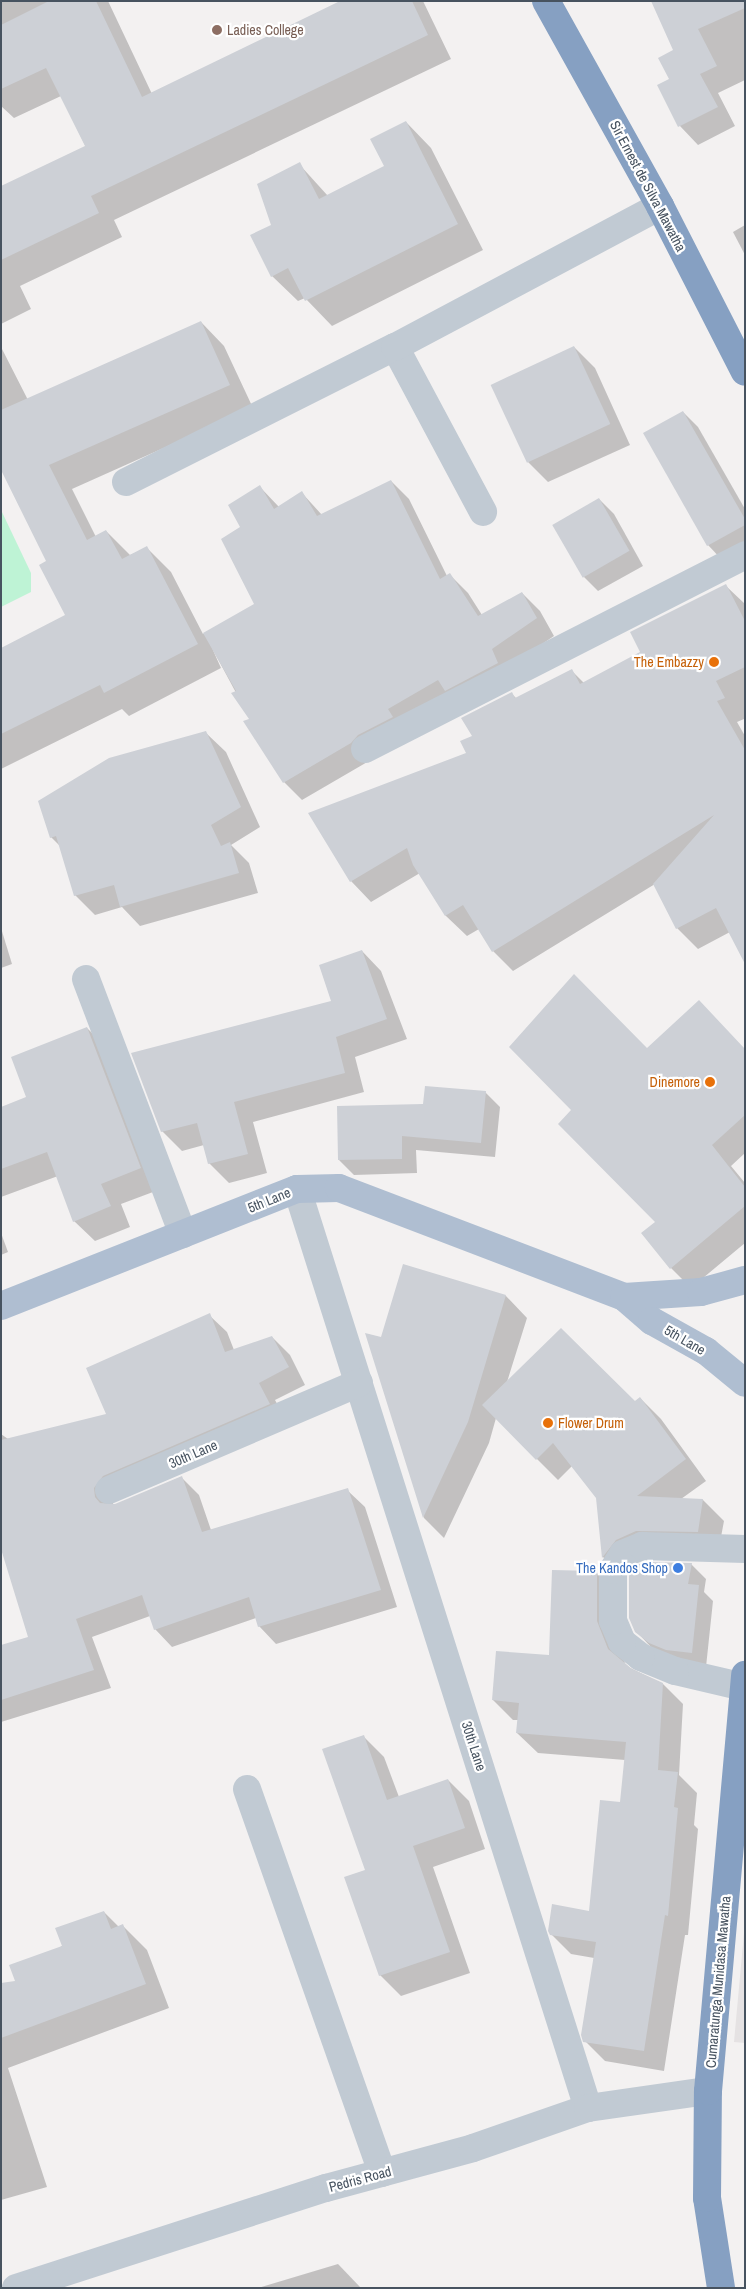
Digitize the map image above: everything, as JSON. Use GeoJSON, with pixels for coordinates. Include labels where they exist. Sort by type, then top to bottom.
{"type":"FeatureCollection","features":[{"type":"Feature","properties":{"kind":"highway","name":"Sir Ernest de Silva Mawatha"},"geometry":{"type":"LineString","coordinates":[[546,1],[660,206],[745,372]]}},
{"type":"Feature","properties":{"kind":"highway","name":"Cumaratunga Munidasa Mawatha"},"geometry":{"type":"LineString","coordinates":[[721,2288],[706,2198],[708,2091],[744,1681]]}},
{"type":"Feature","properties":{"kind":"main road","name":"5th Lane"},"geometry":{"type":"LineString","coordinates":[[1,1306],[297,1189],[339,1188],[624,1297],[652,1321],[706,1351],[745,1383]]}},
{"type":"Feature","properties":{"kind":"main road","name":"5th Lane"},"geometry":{"type":"LineString","coordinates":[[624,1297],[701,1292],[745,1280]]}},
{"type":"Feature","properties":{"kind":"street"},"geometry":{"type":"LineString","coordinates":[[126,482],[395,347],[660,206]]}},
{"type":"Feature","properties":{"kind":"street"},"geometry":{"type":"LineString","coordinates":[[395,347],[483,512]]}},
{"type":"Feature","properties":{"kind":"street"},"geometry":{"type":"LineString","coordinates":[[365,749],[745,555]]}},
{"type":"Feature","properties":{"kind":"street"},"geometry":{"type":"LineString","coordinates":[[86,979],[183,1234]]}},
{"type":"Feature","properties":{"kind":"street","name":"30th Lane"},"geometry":{"type":"LineString","coordinates":[[297,1189],[588,2108]]}},
{"type":"Feature","properties":{"kind":"street","name":"30th Lane"},"geometry":{"type":"LineString","coordinates":[[109,1490],[359,1383]]}},
{"type":"Feature","properties":{"kind":"street"},"geometry":{"type":"LineString","coordinates":[[744,1681],[675,1671],[641,1657],[622,1642],[613,1621],[613,1570],[623,1554],[642,1546],[745,1549]]}},
{"type":"Feature","properties":{"kind":"street"},"geometry":{"type":"LineString","coordinates":[[247,1789],[382,2173]]}},
{"type":"Feature","properties":{"kind":"street","name":"Pedris Road"},"geometry":{"type":"LineString","coordinates":[[16,2288],[382,2173],[473,2148],[588,2108],[708,2091]]}},
{"type":"Feature","properties":{"kind":"shaded area"},"geometry":{"type":"Polygon","coordinates":[[[745,1922],[745,2043],[734,2042],[745,1922]]]}},
{"type":"Feature","properties":{"kind":"green space"},"geometry":{"type":"Polygon","coordinates":[[[1,510],[31,573],[31,592],[1,607],[1,510]]]}},
{"type":"Feature","properties":{"kind":"building"},"geometry":{"type":"Polygon","coordinates":[[[49,1],[96,1],[142,97],[340,1],[412,1],[428,35],[91,196],[99,213],[1,260],[1,186],[85,146],[46,68],[1,89],[1,25],[49,1]]]}},
{"type":"Feature","properties":{"kind":"building"},"geometry":{"type":"Polygon","coordinates":[[[651,1],[745,1],[745,8],[698,29],[717,66],[700,74],[718,107],[678,127],[657,85],[669,79],[658,58],[673,50],[651,1]]]}},
{"type":"Feature","properties":{"kind":"building"},"geometry":{"type":"Polygon","coordinates":[[[406,121],[458,224],[305,301],[288,268],[271,277],[250,235],[271,225],[257,184],[300,162],[319,199],[384,166],[370,139],[406,121]]]}},
{"type":"Feature","properties":{"kind":"building"},"geometry":{"type":"Polygon","coordinates":[[[201,321],[230,385],[49,465],[87,540],[106,530],[122,559],[147,546],[198,644],[104,693],[100,685],[1,734],[1,648],[65,615],[39,565],[46,561],[1,470],[1,410],[201,321]]]}},
{"type":"Feature","properties":{"kind":"building"},"geometry":{"type":"Polygon","coordinates":[[[574,346],[610,424],[527,463],[491,385],[574,346]]]}},
{"type":"Feature","properties":{"kind":"building"},"geometry":{"type":"Polygon","coordinates":[[[683,411],[745,519],[745,525],[707,546],[643,433],[683,411]]]}},
{"type":"Feature","properties":{"kind":"building"},"geometry":{"type":"Polygon","coordinates":[[[391,480],[440,579],[450,573],[478,616],[522,592],[537,618],[492,649],[498,663],[445,691],[438,680],[388,709],[393,717],[358,735],[351,743],[283,783],[243,721],[249,719],[231,693],[236,691],[203,633],[254,604],[221,539],[240,527],[228,505],[260,485],[274,509],[302,491],[317,516],[391,480]]]}},
{"type":"Feature","properties":{"kind":"building"},"geometry":{"type":"Polygon","coordinates":[[[599,498],[630,551],[583,578],[552,525],[599,498]]]}},
{"type":"Feature","properties":{"kind":"building"},"geometry":{"type":"Polygon","coordinates":[[[726,584],[745,621],[745,667],[716,681],[725,698],[717,701],[745,750],[745,964],[716,908],[676,929],[653,884],[714,815],[492,952],[463,905],[445,916],[413,865],[407,848],[350,882],[308,813],[466,753],[460,741],[472,736],[461,718],[512,692],[515,698],[572,669],[580,684],[640,652],[630,632],[726,584]]]}},
{"type":"Feature","properties":{"kind":"building"},"geometry":{"type":"Polygon","coordinates":[[[206,731],[241,807],[211,825],[221,846],[230,842],[239,873],[120,907],[114,885],[74,896],[56,836],[50,838],[38,801],[109,758],[206,731]]]}},
{"type":"Feature","properties":{"kind":"building"},"geometry":{"type":"Polygon","coordinates":[[[362,950],[387,1019],[336,1037],[345,1073],[234,1102],[248,1154],[208,1164],[197,1123],[161,1132],[131,1053],[331,1001],[319,965],[362,950]]]}},
{"type":"Feature","properties":{"kind":"building"},"geometry":{"type":"Polygon","coordinates":[[[574,974],[647,1048],[699,1000],[745,1049],[745,1115],[712,1145],[745,1187],[745,1206],[670,1269],[641,1233],[655,1222],[558,1124],[571,1110],[509,1047],[574,974]]]}},
{"type":"Feature","properties":{"kind":"building"},"geometry":{"type":"Polygon","coordinates":[[[87,1027],[141,1168],[101,1184],[111,1206],[73,1222],[47,1152],[1,1169],[1,1107],[26,1097],[11,1057],[87,1027]]]}},
{"type":"Feature","properties":{"kind":"building"},"geometry":{"type":"Polygon","coordinates":[[[425,1086],[486,1091],[481,1143],[402,1136],[402,1159],[338,1160],[337,1106],[423,1104],[425,1086]]]}},
{"type":"Feature","properties":{"kind":"building"},"geometry":{"type":"Polygon","coordinates":[[[403,1264],[506,1295],[468,1422],[423,1518],[365,1333],[381,1337],[403,1264]]]}},
{"type":"Feature","properties":{"kind":"building"},"geometry":{"type":"Polygon","coordinates":[[[210,1313],[225,1352],[272,1336],[289,1367],[259,1383],[270,1404],[103,1476],[94,1488],[95,1497],[100,1503],[115,1504],[182,1476],[202,1532],[348,1488],[381,1590],[258,1627],[249,1597],[154,1630],[142,1595],[76,1619],[94,1670],[1,1700],[1,1645],[28,1637],[1,1549],[1,1440],[106,1414],[86,1368],[210,1313]]]}},
{"type":"Feature","properties":{"kind":"building"},"geometry":{"type":"Polygon","coordinates":[[[561,1328],[635,1401],[640,1397],[686,1459],[637,1496],[703,1499],[698,1532],[636,1531],[616,1540],[602,1558],[596,1498],[553,1443],[536,1460],[482,1405],[561,1328]]]}},
{"type":"Feature","properties":{"kind":"building"},"geometry":{"type":"Polygon","coordinates":[[[645,1562],[692,1563],[688,1584],[699,1585],[692,1653],[666,1650],[649,1643],[635,1632],[629,1618],[629,1574],[634,1566],[645,1562]]]}},
{"type":"Feature","properties":{"kind":"building"},"geometry":{"type":"Polygon","coordinates":[[[552,1570],[597,1571],[597,1621],[608,1649],[632,1669],[663,1683],[658,1770],[678,1772],[674,1807],[678,1808],[668,1916],[665,1915],[644,2051],[583,2042],[581,2035],[596,1942],[550,1935],[548,1931],[552,1904],[589,1911],[600,1800],[620,1802],[626,1742],[516,1733],[519,1703],[492,1700],[496,1651],[549,1655],[552,1570]]]}},
{"type":"Feature","properties":{"kind":"building"},"geometry":{"type":"Polygon","coordinates":[[[364,1735],[387,1800],[448,1779],[465,1828],[413,1846],[450,1952],[379,1976],[344,1877],[365,1870],[322,1749],[364,1735]]]}},
{"type":"Feature","properties":{"kind":"building"},"geometry":{"type":"Polygon","coordinates":[[[104,1911],[111,1929],[123,1924],[146,1984],[1,2038],[1,1983],[15,1981],[9,1965],[62,1946],[55,1928],[104,1911]]]}},
{"type":"Feature","properties":{"kind":"place","name":"Ladies College"},"geometry":{"type":"Point","coordinates":[217,30]}},
{"type":"Feature","properties":{"kind":"place","name":"The Embazzy"},"geometry":{"type":"Point","coordinates":[714,662]}},
{"type":"Feature","properties":{"kind":"place","name":"Dinemore"},"geometry":{"type":"Point","coordinates":[710,1082]}},
{"type":"Feature","properties":{"kind":"place","name":"Flower Drum"},"geometry":{"type":"Point","coordinates":[548,1423]}},
{"type":"Feature","properties":{"kind":"place","name":"The Kandos Shop"},"geometry":{"type":"Point","coordinates":[678,1568]}}]}
